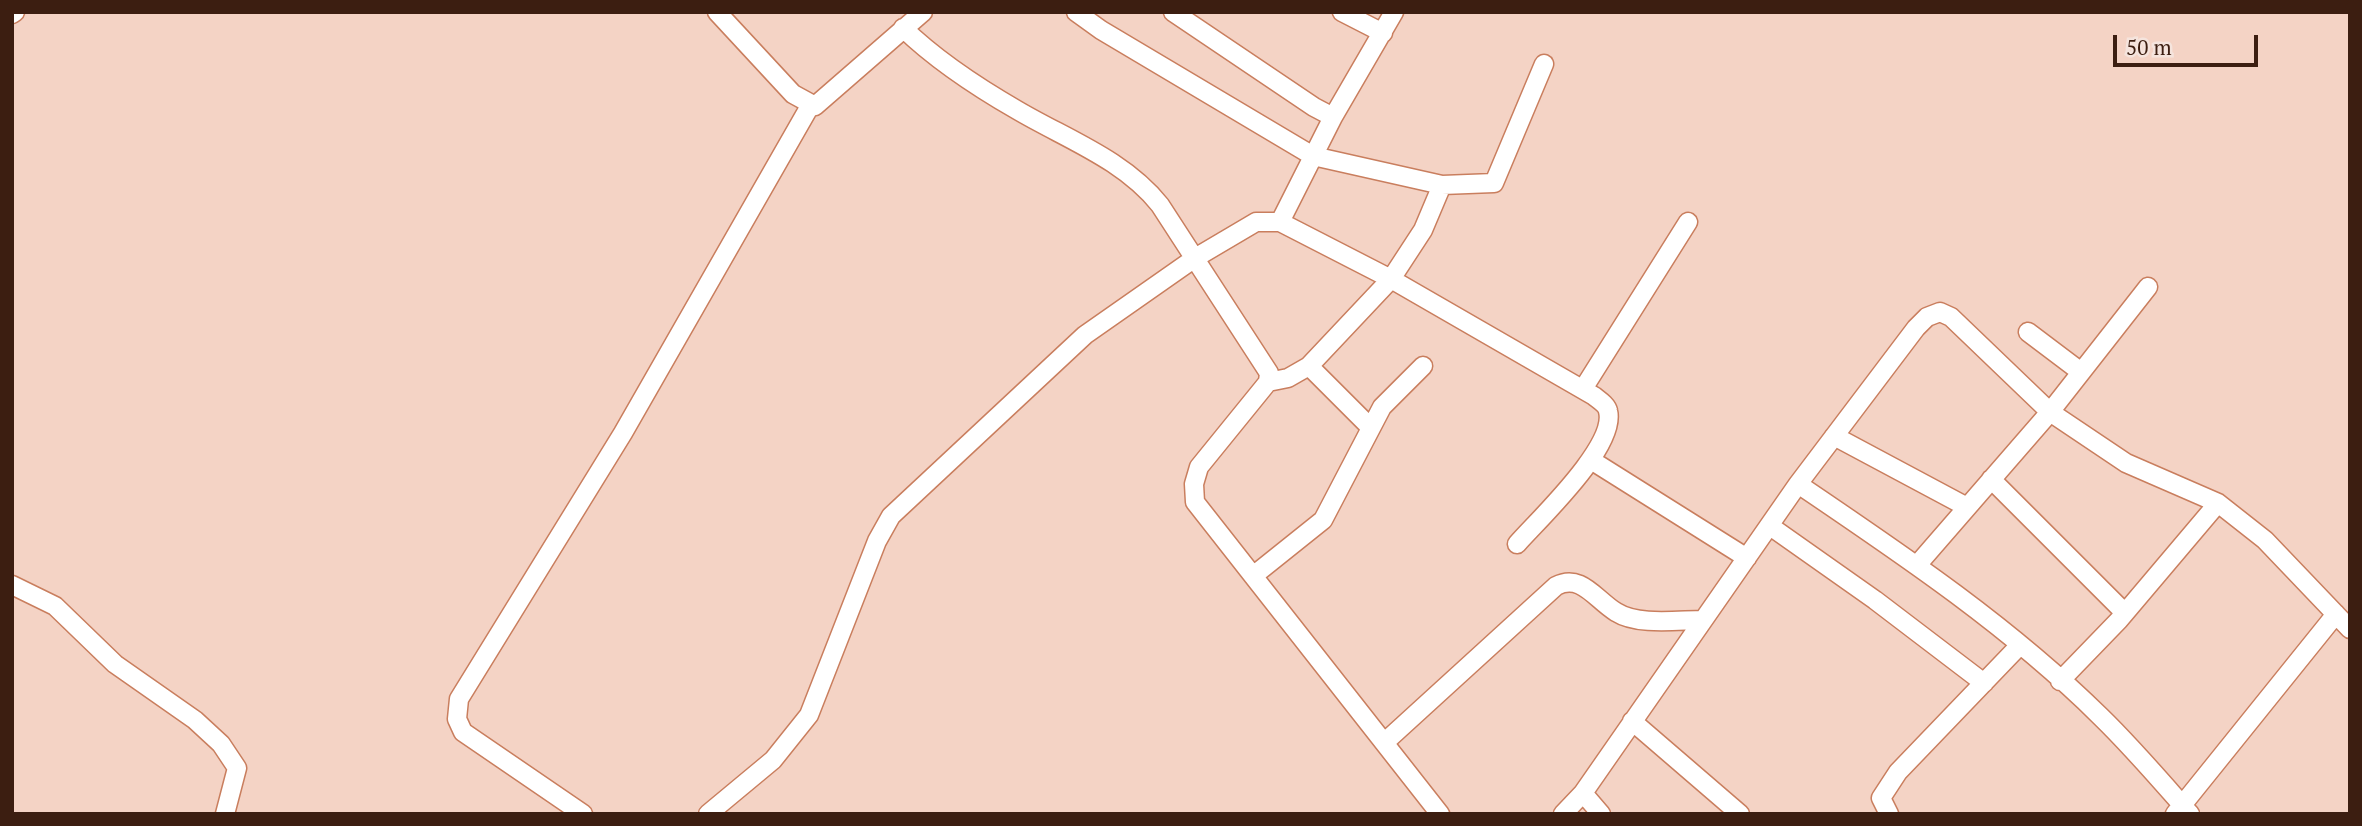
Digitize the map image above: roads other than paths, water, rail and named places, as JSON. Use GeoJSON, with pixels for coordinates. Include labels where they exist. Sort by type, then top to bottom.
{"type":"FeatureCollection","features":[{"type":"Feature","properties":{"kind":"street"},"geometry":{"type":"LineString","coordinates":[[717,12],[765,67],[810,106]]}},
{"type":"Feature","properties":{"kind":"street"},"geometry":{"type":"LineString","coordinates":[[583,814],[463,732],[457,719],[457,707],[508,617],[623,433],[810,106],[823,102],[923,12]]}},
{"type":"Feature","properties":{"kind":"street"},"geometry":{"type":"LineString","coordinates":[[1076,12],[1101,30],[1313,156],[1442,185],[1494,183],[1544,64]]}},
{"type":"Feature","properties":{"kind":"street"},"geometry":{"type":"LineString","coordinates":[[1173,12],[1314,107],[1334,117]]}},
{"type":"Feature","properties":{"kind":"street"},"geometry":{"type":"LineString","coordinates":[[1342,12],[1383,33]]}},
{"type":"Feature","properties":{"kind":"street"},"geometry":{"type":"LineString","coordinates":[[1280,222],[1334,117],[1394,12]]}},
{"type":"Feature","properties":{"kind":"street"},"geometry":{"type":"LineString","coordinates":[[903,28],[925,49],[993,95],[1079,141],[1142,186],[1160,205],[1266,365],[1268,382]]}},
{"type":"Feature","properties":{"kind":"street"},"geometry":{"type":"LineString","coordinates":[[1440,814],[1202,513],[1193,493],[1199,467],[1268,382],[1288,378],[1309,366],[1391,279],[1423,230],[1442,185]]}},
{"type":"Feature","properties":{"kind":"street"},"geometry":{"type":"LineString","coordinates":[[708,814],[773,760],[809,715],[877,541],[891,516],[1085,335],[1195,258],[1248,225],[1280,222],[1391,279],[1583,389],[1608,410],[1605,433],[1591,460],[1517,544]]}},
{"type":"Feature","properties":{"kind":"street"},"geometry":{"type":"LineString","coordinates":[[1583,389],[1688,222]]}},
{"type":"Feature","properties":{"kind":"street"},"geometry":{"type":"LineString","coordinates":[[1918,564],[2050,412],[2148,287]]}},
{"type":"Feature","properties":{"kind":"street"},"geometry":{"type":"LineString","coordinates":[[1563,814],[1583,793],[1834,436],[1916,328],[1927,317],[1940,312],[1951,317],[2050,412],[2126,463],[2218,503],[2265,540],[2350,629]]}},
{"type":"Feature","properties":{"kind":"street"},"geometry":{"type":"LineString","coordinates":[[2028,332],[2081,372]]}},
{"type":"Feature","properties":{"kind":"street"},"geometry":{"type":"LineString","coordinates":[[1309,366],[1371,428]]}},
{"type":"Feature","properties":{"kind":"street"},"geometry":{"type":"LineString","coordinates":[[1253,576],[1323,520],[1386,401],[1423,366]]}},
{"type":"Feature","properties":{"kind":"street"},"geometry":{"type":"LineString","coordinates":[[1834,436],[1967,507]]}},
{"type":"Feature","properties":{"kind":"street"},"geometry":{"type":"LineString","coordinates":[[1591,460],[1747,558]]}},
{"type":"Feature","properties":{"kind":"street"},"geometry":{"type":"LineString","coordinates":[[1992,479],[2125,613]]}},
{"type":"Feature","properties":{"kind":"street"},"geometry":{"type":"LineString","coordinates":[[1798,484],[1918,564],[2020,645],[2100,716],[2183,811],[2336,614]]}},
{"type":"Feature","properties":{"kind":"street"},"geometry":{"type":"LineString","coordinates":[[2060,681],[2125,613],[2218,503]]}},
{"type":"Feature","properties":{"kind":"street"},"geometry":{"type":"LineString","coordinates":[[1770,526],[1875,600],[1984,683]]}},
{"type":"Feature","properties":{"kind":"street"},"geometry":{"type":"LineString","coordinates":[[1385,742],[1556,586],[1567,580],[1580,583],[1627,617],[1703,621]]}},
{"type":"Feature","properties":{"kind":"street"},"geometry":{"type":"LineString","coordinates":[[12,585],[55,606],[115,664],[195,720],[221,744],[237,768],[225,814]]}},
{"type":"Feature","properties":{"kind":"street"},"geometry":{"type":"LineString","coordinates":[[1889,814],[1881,798],[1888,786],[2020,645]]}},
{"type":"Feature","properties":{"kind":"street"},"geometry":{"type":"LineString","coordinates":[[1632,721],[1741,814]]}},
{"type":"Feature","properties":{"kind":"street"},"geometry":{"type":"LineString","coordinates":[[1583,793],[1601,814]]}}]}
